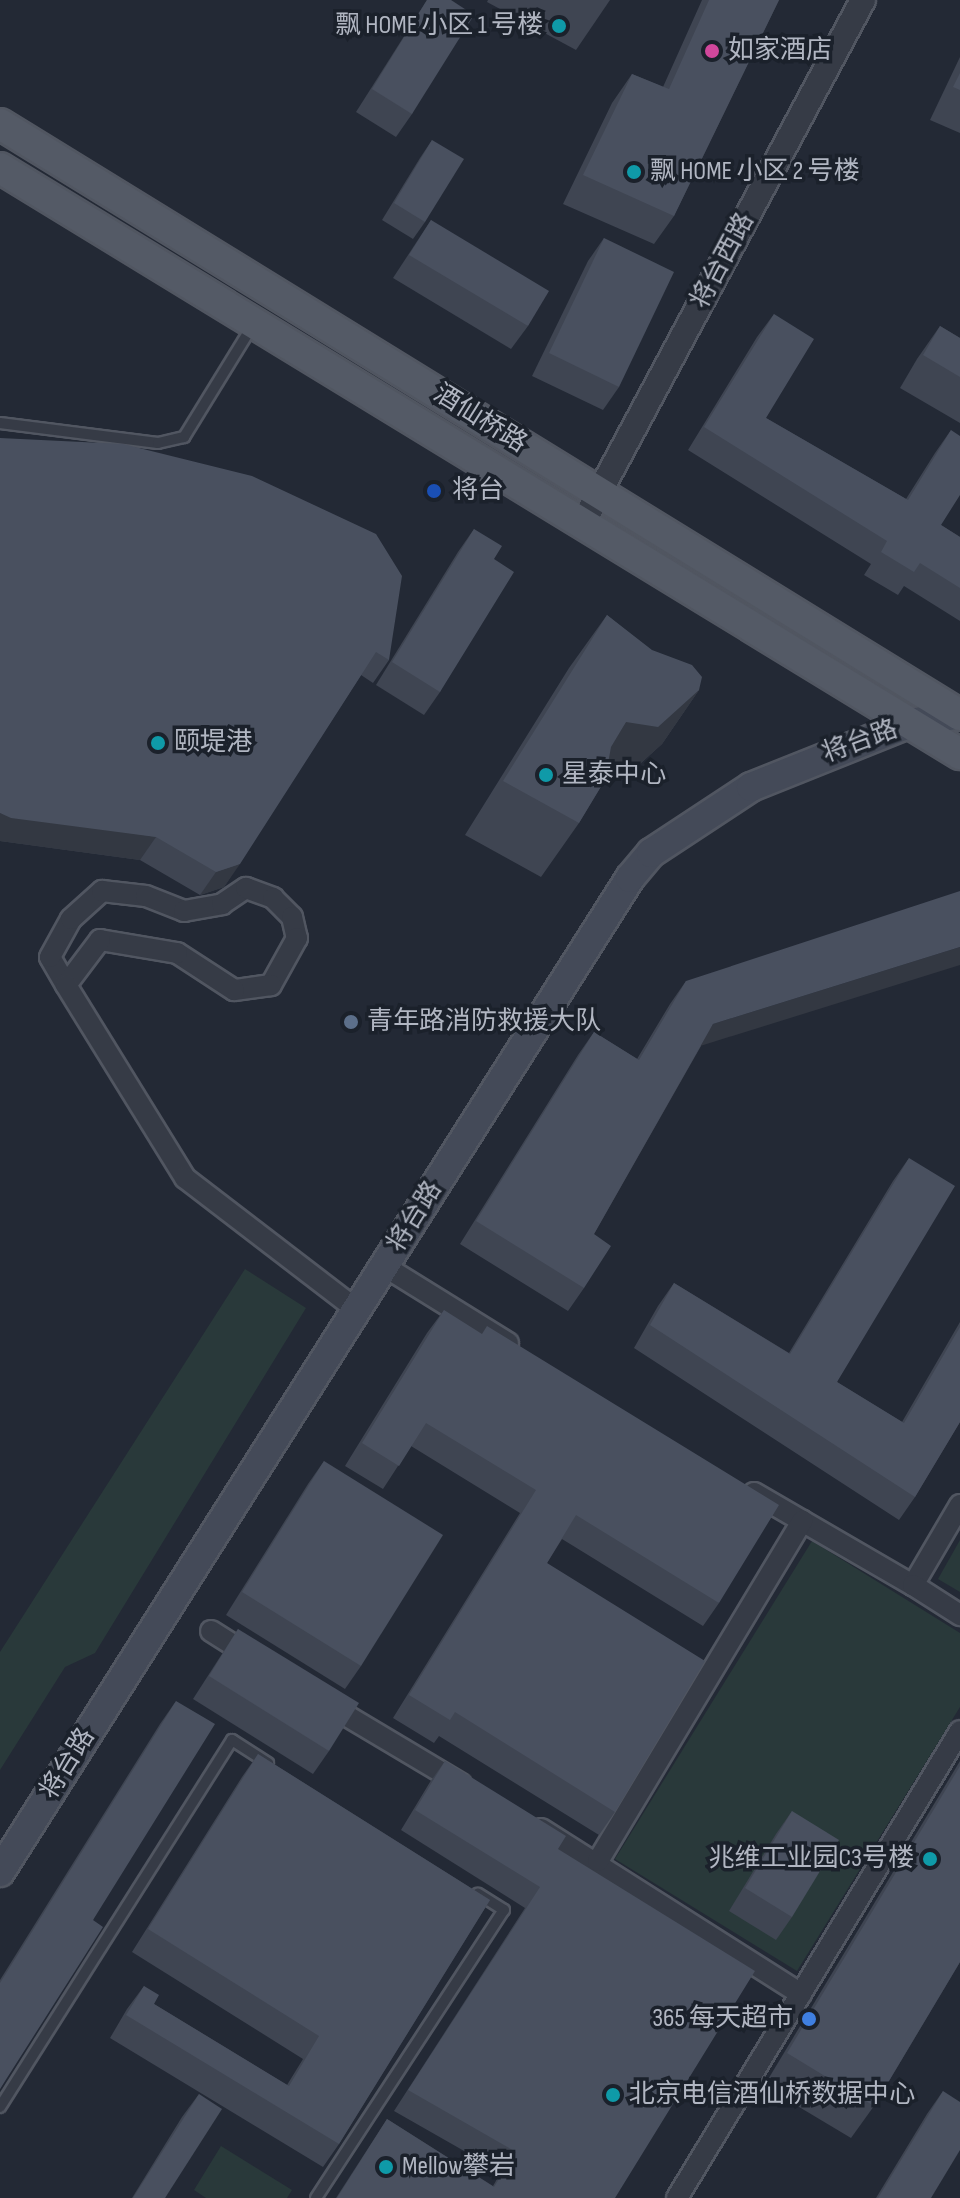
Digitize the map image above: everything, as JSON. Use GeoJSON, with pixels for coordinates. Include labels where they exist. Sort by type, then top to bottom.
{"type":"FeatureCollection","features":[{"type":"Feature","properties":{"kind":"main road","name":"酒仙桥路"},"geometry":{"type":"LineString","coordinates":[[0,124],[960,714]]}},
{"type":"Feature","properties":{"kind":"main road","name":"酒仙桥路"},"geometry":{"type":"LineString","coordinates":[[0,168],[960,754]]}},
{"type":"Feature","properties":{"kind":"main road","name":"将台路"},"geometry":{"type":"LineString","coordinates":[[0,1872],[384,1266],[651,853],[751,787],[911,723],[960,714]]}},
{"type":"Feature","properties":{"kind":"street","name":"将台西路"},"geometry":{"type":"LineString","coordinates":[[583,523],[863,0]]}},
{"type":"Feature","properties":{"kind":"street"},"geometry":{"type":"LineString","coordinates":[[66,985],[100,940],[177,953],[234,990],[271,985],[297,938],[292,917],[273,898],[246,888],[222,904],[184,911],[146,896],[102,891],[71,919],[50,957],[66,985],[185,1178],[357,1310]]}},
{"type":"Feature","properties":{"kind":"street"},"geometry":{"type":"LineString","coordinates":[[384,1266],[523,1352]]}},
{"type":"Feature","properties":{"kind":"street"},"geometry":{"type":"LineString","coordinates":[[735,1481],[960,1615]]}},
{"type":"Feature","properties":{"kind":"street"},"geometry":{"type":"LineString","coordinates":[[913,1585],[960,1505]]}},
{"type":"Feature","properties":{"kind":"street"},"geometry":{"type":"LineString","coordinates":[[598,1861],[802,1521]]}},
{"type":"Feature","properties":{"kind":"street"},"geometry":{"type":"LineString","coordinates":[[211,1631],[275,1672]]}},
{"type":"Feature","properties":{"kind":"street"},"geometry":{"type":"LineString","coordinates":[[301,1688],[487,1799]]}},
{"type":"Feature","properties":{"kind":"street"},"geometry":{"type":"LineString","coordinates":[[677,2198],[960,1731]]}},
{"type":"Feature","properties":{"kind":"street"},"geometry":{"type":"LineString","coordinates":[[515,1814],[598,1861],[801,1994]]}},
{"type":"Feature","properties":{"kind":"lane"},"geometry":{"type":"LineString","coordinates":[[0,423],[158,443],[184,437],[254,323]]}},
{"type":"Feature","properties":{"kind":"lane"},"geometry":{"type":"LineString","coordinates":[[0,2107],[232,1740],[283,1772]]}},
{"type":"Feature","properties":{"kind":"lane"},"geometry":{"type":"LineString","coordinates":[[316,2198],[504,1910],[465,1886]]}},
{"type":"Feature","properties":{"kind":"shaded area"},"geometry":{"type":"Polygon","coordinates":[[[245,1269],[306,1308],[95,1653],[65,1667],[0,1770],[0,1652],[245,1269]]]}},
{"type":"Feature","properties":{"kind":"shaded area"},"geometry":{"type":"Polygon","coordinates":[[[960,1540],[960,1592],[938,1579],[960,1540]]]}},
{"type":"Feature","properties":{"kind":"shaded area"},"geometry":{"type":"Polygon","coordinates":[[[812,1541],[960,1633],[960,1707],[797,1971],[615,1859],[812,1541]]]}},
{"type":"Feature","properties":{"kind":"shaded area"},"geometry":{"type":"Polygon","coordinates":[[[221,2146],[292,2190],[287,2198],[206,2198],[194,2190],[221,2146]]]}},
{"type":"Feature","properties":{"kind":"building"},"geometry":{"type":"Polygon","coordinates":[[[427,0],[451,0],[474,15],[412,114],[372,89],[427,0]]]}},
{"type":"Feature","properties":{"kind":"building"},"geometry":{"type":"Polygon","coordinates":[[[709,0],[779,0],[674,216],[583,175],[632,74],[669,89],[709,0]]]}},
{"type":"Feature","properties":{"kind":"building"},"geometry":{"type":"Polygon","coordinates":[[[960,73],[960,90],[953,87],[960,73]]]}},
{"type":"Feature","properties":{"kind":"building"},"geometry":{"type":"Polygon","coordinates":[[[432,140],[464,159],[425,222],[394,203],[432,140]]]}},
{"type":"Feature","properties":{"kind":"building"},"geometry":{"type":"Polygon","coordinates":[[[431,220],[549,291],[528,326],[409,255],[431,220]]]}},
{"type":"Feature","properties":{"kind":"building"},"geometry":{"type":"Polygon","coordinates":[[[604,238],[674,272],[619,387],[549,353],[604,238]]]}},
{"type":"Feature","properties":{"kind":"building"},"geometry":{"type":"Polygon","coordinates":[[[774,314],[814,339],[766,418],[908,500],[951,430],[960,436],[960,495],[941,525],[960,537],[960,588],[920,563],[914,572],[881,552],[887,541],[704,427],[774,314]]]}},
{"type":"Feature","properties":{"kind":"building"},"geometry":{"type":"Polygon","coordinates":[[[940,326],[960,338],[960,377],[923,355],[940,326]]]}},
{"type":"Feature","properties":{"kind":"building","name":"颐堤港"},"geometry":{"type":"Polygon","coordinates":[[[0,438],[123,444],[252,476],[376,534],[402,576],[389,660],[376,652],[240,864],[216,872],[156,837],[11,818],[0,813],[0,438]]]}},
{"type":"Feature","properties":{"kind":"building"},"geometry":{"type":"Polygon","coordinates":[[[474,529],[502,546],[494,559],[514,572],[440,692],[392,662],[474,529]]]}},
{"type":"Feature","properties":{"kind":"building"},"geometry":{"type":"Polygon","coordinates":[[[607,615],[652,650],[692,665],[702,677],[699,690],[658,727],[626,722],[611,747],[605,780],[579,823],[503,781],[607,615]]]}},
{"type":"Feature","properties":{"kind":"building"},"geometry":{"type":"Polygon","coordinates":[[[960,891],[960,947],[713,1024],[594,1234],[611,1246],[584,1288],[476,1221],[594,1032],[639,1060],[686,981],[960,891]]]}},
{"type":"Feature","properties":{"kind":"building"},"geometry":{"type":"Polygon","coordinates":[[[909,1158],[955,1186],[837,1382],[904,1423],[960,1327],[960,1422],[915,1497],[650,1325],[674,1283],[790,1354],[909,1158]]]}},
{"type":"Feature","properties":{"kind":"building"},"geometry":{"type":"Polygon","coordinates":[[[444,1310],[482,1334],[487,1326],[779,1505],[719,1603],[576,1515],[547,1563],[705,1661],[615,1812],[455,1712],[450,1720],[409,1695],[536,1490],[426,1423],[399,1466],[362,1443],[444,1310]]]}},
{"type":"Feature","properties":{"kind":"building"},"geometry":{"type":"Polygon","coordinates":[[[324,1461],[443,1535],[361,1666],[242,1592],[324,1461]]]}},
{"type":"Feature","properties":{"kind":"building"},"geometry":{"type":"Polygon","coordinates":[[[238,1629],[359,1703],[329,1751],[209,1676],[238,1629]]]}},
{"type":"Feature","properties":{"kind":"building"},"geometry":{"type":"Polygon","coordinates":[[[176,1701],[215,1724],[93,1920],[103,1927],[0,2089],[0,1983],[176,1701]]]}},
{"type":"Feature","properties":{"kind":"building"},"geometry":{"type":"Polygon","coordinates":[[[258,1754],[490,1900],[339,2144],[126,2015],[144,1986],[159,1995],[154,2004],[289,2086],[319,2036],[148,1929],[258,1754]]]}},
{"type":"Feature","properties":{"kind":"building"},"geometry":{"type":"Polygon","coordinates":[[[445,1761],[566,1836],[558,1849],[755,1971],[615,2198],[337,2198],[387,2119],[494,2187],[516,2152],[408,2090],[540,1887],[415,1810],[445,1761]]]}},
{"type":"Feature","properties":{"kind":"building","name":"兆维工业园C3号楼"},"geometry":{"type":"Polygon","coordinates":[[[960,1766],[960,1962],[874,2106],[787,2053],[960,1766]]]}},
{"type":"Feature","properties":{"kind":"building"},"geometry":{"type":"Polygon","coordinates":[[[792,1811],[839,1840],[792,1917],[745,1888],[792,1811]]]}},
{"type":"Feature","properties":{"kind":"building"},"geometry":{"type":"Polygon","coordinates":[[[943,2091],[960,2102],[960,2150],[931,2198],[878,2198],[943,2091]]]}},
{"type":"Feature","properties":{"kind":"building"},"geometry":{"type":"Polygon","coordinates":[[[199,2094],[222,2109],[165,2198],[133,2198],[199,2094]]]}},
{"type":"Feature","properties":{"kind":"place","name":"飘 HOME 小区 1 号楼"},"geometry":{"type":"Point","coordinates":[559,26]}},
{"type":"Feature","properties":{"kind":"place","name":"如家酒店"},"geometry":{"type":"Point","coordinates":[712,51]}},
{"type":"Feature","properties":{"kind":"place","name":"飘 HOME 小区 2 号楼"},"geometry":{"type":"Point","coordinates":[634,172]}},
{"type":"Feature","properties":{"kind":"place","name":"将台"},"geometry":{"type":"Point","coordinates":[434,491]}},
{"type":"Feature","properties":{"kind":"place","name":"颐堤港"},"geometry":{"type":"Point","coordinates":[158,743]}},
{"type":"Feature","properties":{"kind":"place","name":"星泰中心"},"geometry":{"type":"Point","coordinates":[546,775]}},
{"type":"Feature","properties":{"kind":"place","name":"青年路消防救援大队"},"geometry":{"type":"Point","coordinates":[351,1022]}},
{"type":"Feature","properties":{"kind":"place","name":"兆维工业园C3号楼"},"geometry":{"type":"Point","coordinates":[930,1859]}},
{"type":"Feature","properties":{"kind":"place","name":"365 每天超市"},"geometry":{"type":"Point","coordinates":[809,2019]}},
{"type":"Feature","properties":{"kind":"place","name":"北京电信酒仙桥数据中心"},"geometry":{"type":"Point","coordinates":[613,2095]}},
{"type":"Feature","properties":{"kind":"place","name":"Mellow攀岩"},"geometry":{"type":"Point","coordinates":[386,2167]}}]}
